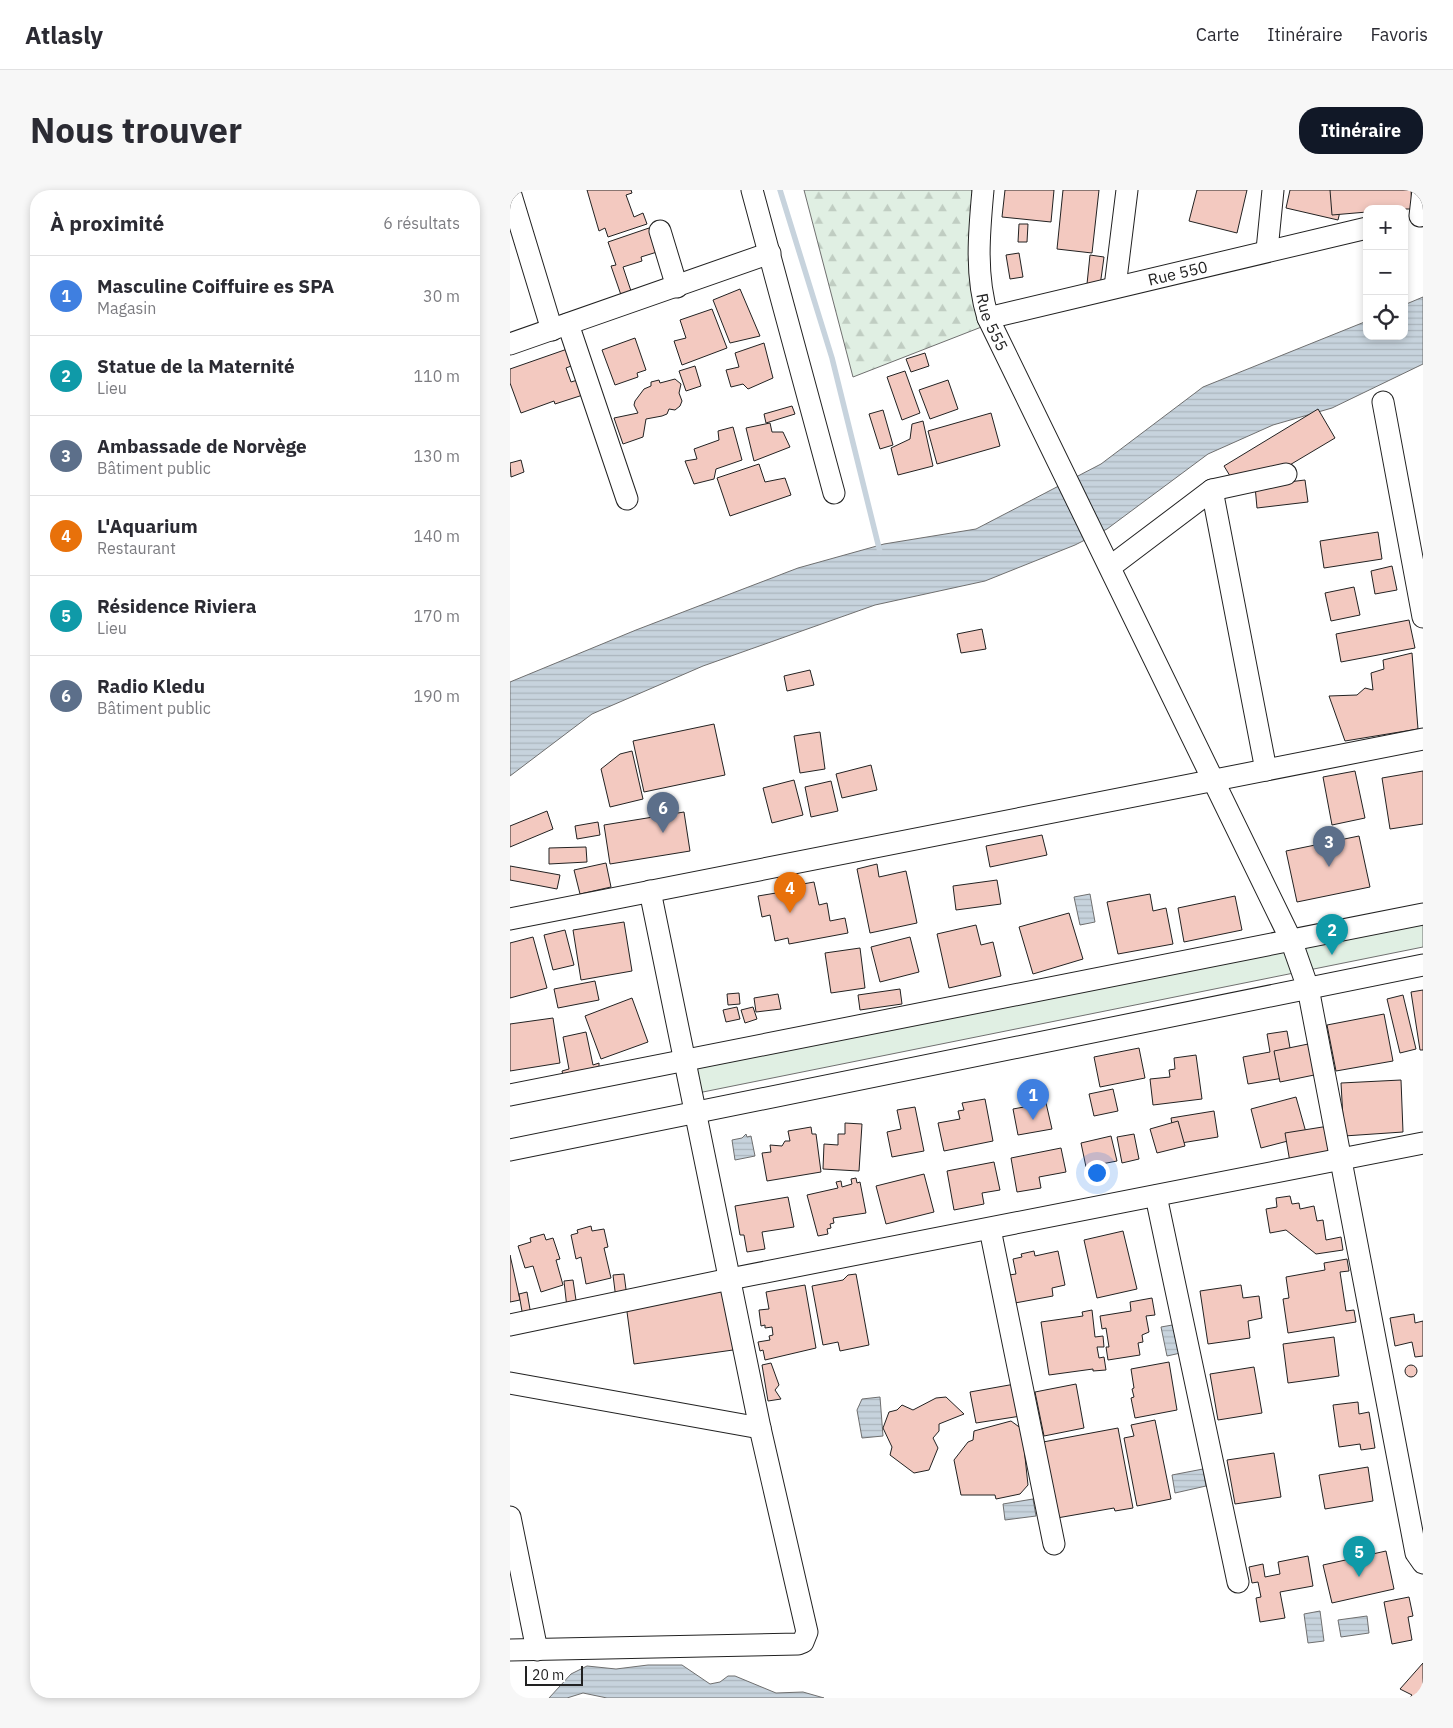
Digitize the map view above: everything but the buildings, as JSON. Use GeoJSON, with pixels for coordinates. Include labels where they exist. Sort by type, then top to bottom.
{"type":"FeatureCollection","features":[{"type":"Feature","properties":{"kind":"street"},"geometry":{"type":"LineString","coordinates":[[752,190],[834,493]]}},
{"type":"Feature","properties":{"kind":"street","name":"Rue 555"},"geometry":{"type":"LineString","coordinates":[[983,190],[978,242],[982,298],[988,318],[1291,940],[1308,988],[1416,1554],[1423,1563]]}},
{"type":"Feature","properties":{"kind":"street"},"geometry":{"type":"LineString","coordinates":[[1115,287],[1127,190]]}},
{"type":"Feature","properties":{"kind":"street"},"geometry":{"type":"LineString","coordinates":[[1267,250],[1273,190]]}},
{"type":"Feature","properties":{"kind":"street"},"geometry":{"type":"LineString","coordinates":[[1416,217],[1423,190]]}},
{"type":"Feature","properties":{"kind":"street"},"geometry":{"type":"LineString","coordinates":[[510,192],[517,235],[560,327],[627,499]]}},
{"type":"Feature","properties":{"kind":"street","name":"Rue 550"},"geometry":{"type":"LineString","coordinates":[[988,318],[1267,250],[1363,229]]}},
{"type":"Feature","properties":{"kind":"street"},"geometry":{"type":"LineString","coordinates":[[660,231],[677,287]]}},
{"type":"Feature","properties":{"kind":"street"},"geometry":{"type":"LineString","coordinates":[[510,344],[770,253]]}},
{"type":"Feature","properties":{"kind":"street"},"geometry":{"type":"LineString","coordinates":[[1383,402],[1423,617]]}},
{"type":"Feature","properties":{"kind":"street"},"geometry":{"type":"LineString","coordinates":[[1110,567],[1212,490],[1286,474]]}},
{"type":"Feature","properties":{"kind":"street"},"geometry":{"type":"LineString","coordinates":[[1212,490],[1266,770]]}},
{"type":"Feature","properties":{"kind":"street"},"geometry":{"type":"LineString","coordinates":[[510,919],[1423,739]]}},
{"type":"Feature","properties":{"kind":"street"},"geometry":{"type":"LineString","coordinates":[[510,1650],[798,1644],[803,1642],[807,1632],[760,1428],[650,891]]}},
{"type":"Feature","properties":{"kind":"street"},"geometry":{"type":"LineString","coordinates":[[510,1095],[1423,914]]}},
{"type":"Feature","properties":{"kind":"street"},"geometry":{"type":"LineString","coordinates":[[510,1150],[1423,965]]}},
{"type":"Feature","properties":{"kind":"street"},"geometry":{"type":"LineString","coordinates":[[510,1325],[730,1279],[1423,1144]]}},
{"type":"Feature","properties":{"kind":"street"},"geometry":{"type":"LineString","coordinates":[[1156,1196],[1238,1582]]}},
{"type":"Feature","properties":{"kind":"street"},"geometry":{"type":"LineString","coordinates":[[990,1229],[1054,1544]]}},
{"type":"Feature","properties":{"kind":"street"},"geometry":{"type":"LineString","coordinates":[[510,1384],[760,1428]]}},
{"type":"Feature","properties":{"kind":"street"},"geometry":{"type":"LineString","coordinates":[[510,1517],[537,1650]]}},
{"type":"Feature","properties":{"kind":"green space"},"geometry":{"type":"Polygon","coordinates":[[[804,190],[972,190],[984,326],[853,377],[804,190]]]}},
{"type":"Feature","properties":{"kind":"green space"},"geometry":{"type":"Polygon","coordinates":[[[1423,924],[1423,947],[693,1094],[687,1068],[1423,924]]]}},
{"type":"Feature","properties":{"kind":"shaded area"},"geometry":{"type":"Polygon","coordinates":[[[1423,297],[1423,364],[1332,408],[1273,425],[1208,454],[1107,529],[1075,545],[985,581],[875,605],[703,666],[592,714],[510,776],[510,682],[636,630],[798,568],[884,544],[976,529],[1101,464],[1203,387],[1363,323],[1363,340],[1408,340],[1408,303],[1423,297]]]}},
{"type":"Feature","properties":{"kind":"shaded area"},"geometry":{"type":"Polygon","coordinates":[[[1090,894],[1095,922],[1080,925],[1074,897],[1090,894]]]}},
{"type":"Feature","properties":{"kind":"shaded area"},"geometry":{"type":"Polygon","coordinates":[[[746,1134],[747,1137],[751,1136],[755,1156],[735,1160],[732,1140],[742,1138],[746,1134]]]}},
{"type":"Feature","properties":{"kind":"shaded area"},"geometry":{"type":"Polygon","coordinates":[[[1178,1324],[1185,1352],[1167,1356],[1161,1327],[1178,1324]]]}},
{"type":"Feature","properties":{"kind":"shaded area"},"geometry":{"type":"Polygon","coordinates":[[[880,1397],[883,1436],[862,1438],[857,1410],[862,1399],[880,1397]]]}},
{"type":"Feature","properties":{"kind":"shaded area"},"geometry":{"type":"Polygon","coordinates":[[[1203,1469],[1206,1486],[1175,1493],[1172,1475],[1203,1469]]]}},
{"type":"Feature","properties":{"kind":"shaded area"},"geometry":{"type":"Polygon","coordinates":[[[1033,1499],[1036,1516],[1005,1520],[1003,1504],[1033,1499]]]}},
{"type":"Feature","properties":{"kind":"shaded area"},"geometry":{"type":"Polygon","coordinates":[[[1320,1611],[1324,1641],[1308,1643],[1304,1614],[1320,1611]]]}},
{"type":"Feature","properties":{"kind":"shaded area"},"geometry":{"type":"Polygon","coordinates":[[[1367,1616],[1369,1633],[1341,1637],[1338,1620],[1367,1616]]]}},
{"type":"Feature","properties":{"kind":"shaded area"},"geometry":{"type":"Polygon","coordinates":[[[648,1665],[682,1665],[710,1684],[720,1682],[728,1676],[735,1676],[776,1693],[803,1692],[824,1698],[607,1698],[583,1693],[567,1698],[549,1698],[571,1674],[587,1666],[616,1669],[648,1665]]]}},
{"type":"Feature","properties":{"kind":"waterway"},"geometry":{"type":"LineString","coordinates":[[780,190],[832,358],[880,552]]}},
{"type":"Feature","properties":{"kind":"place","name":"Radio Kledu"},"geometry":{"type":"Point","coordinates":[663,833]}},
{"type":"Feature","properties":{"kind":"place","name":"Ambassade de Norvège"},"geometry":{"type":"Point","coordinates":[1329,867]}},
{"type":"Feature","properties":{"kind":"place","name":"L'Aquarium"},"geometry":{"type":"Point","coordinates":[790,913]}},
{"type":"Feature","properties":{"kind":"place","name":"Statue de la Maternité"},"geometry":{"type":"Point","coordinates":[1332,955]}},
{"type":"Feature","properties":{"kind":"place","name":"Masculine Coiffuire es SPA"},"geometry":{"type":"Point","coordinates":[1033,1120]}},
{"type":"Feature","properties":{"kind":"place","name":"Résidence Riviera"},"geometry":{"type":"Point","coordinates":[1359,1577]}}]}
